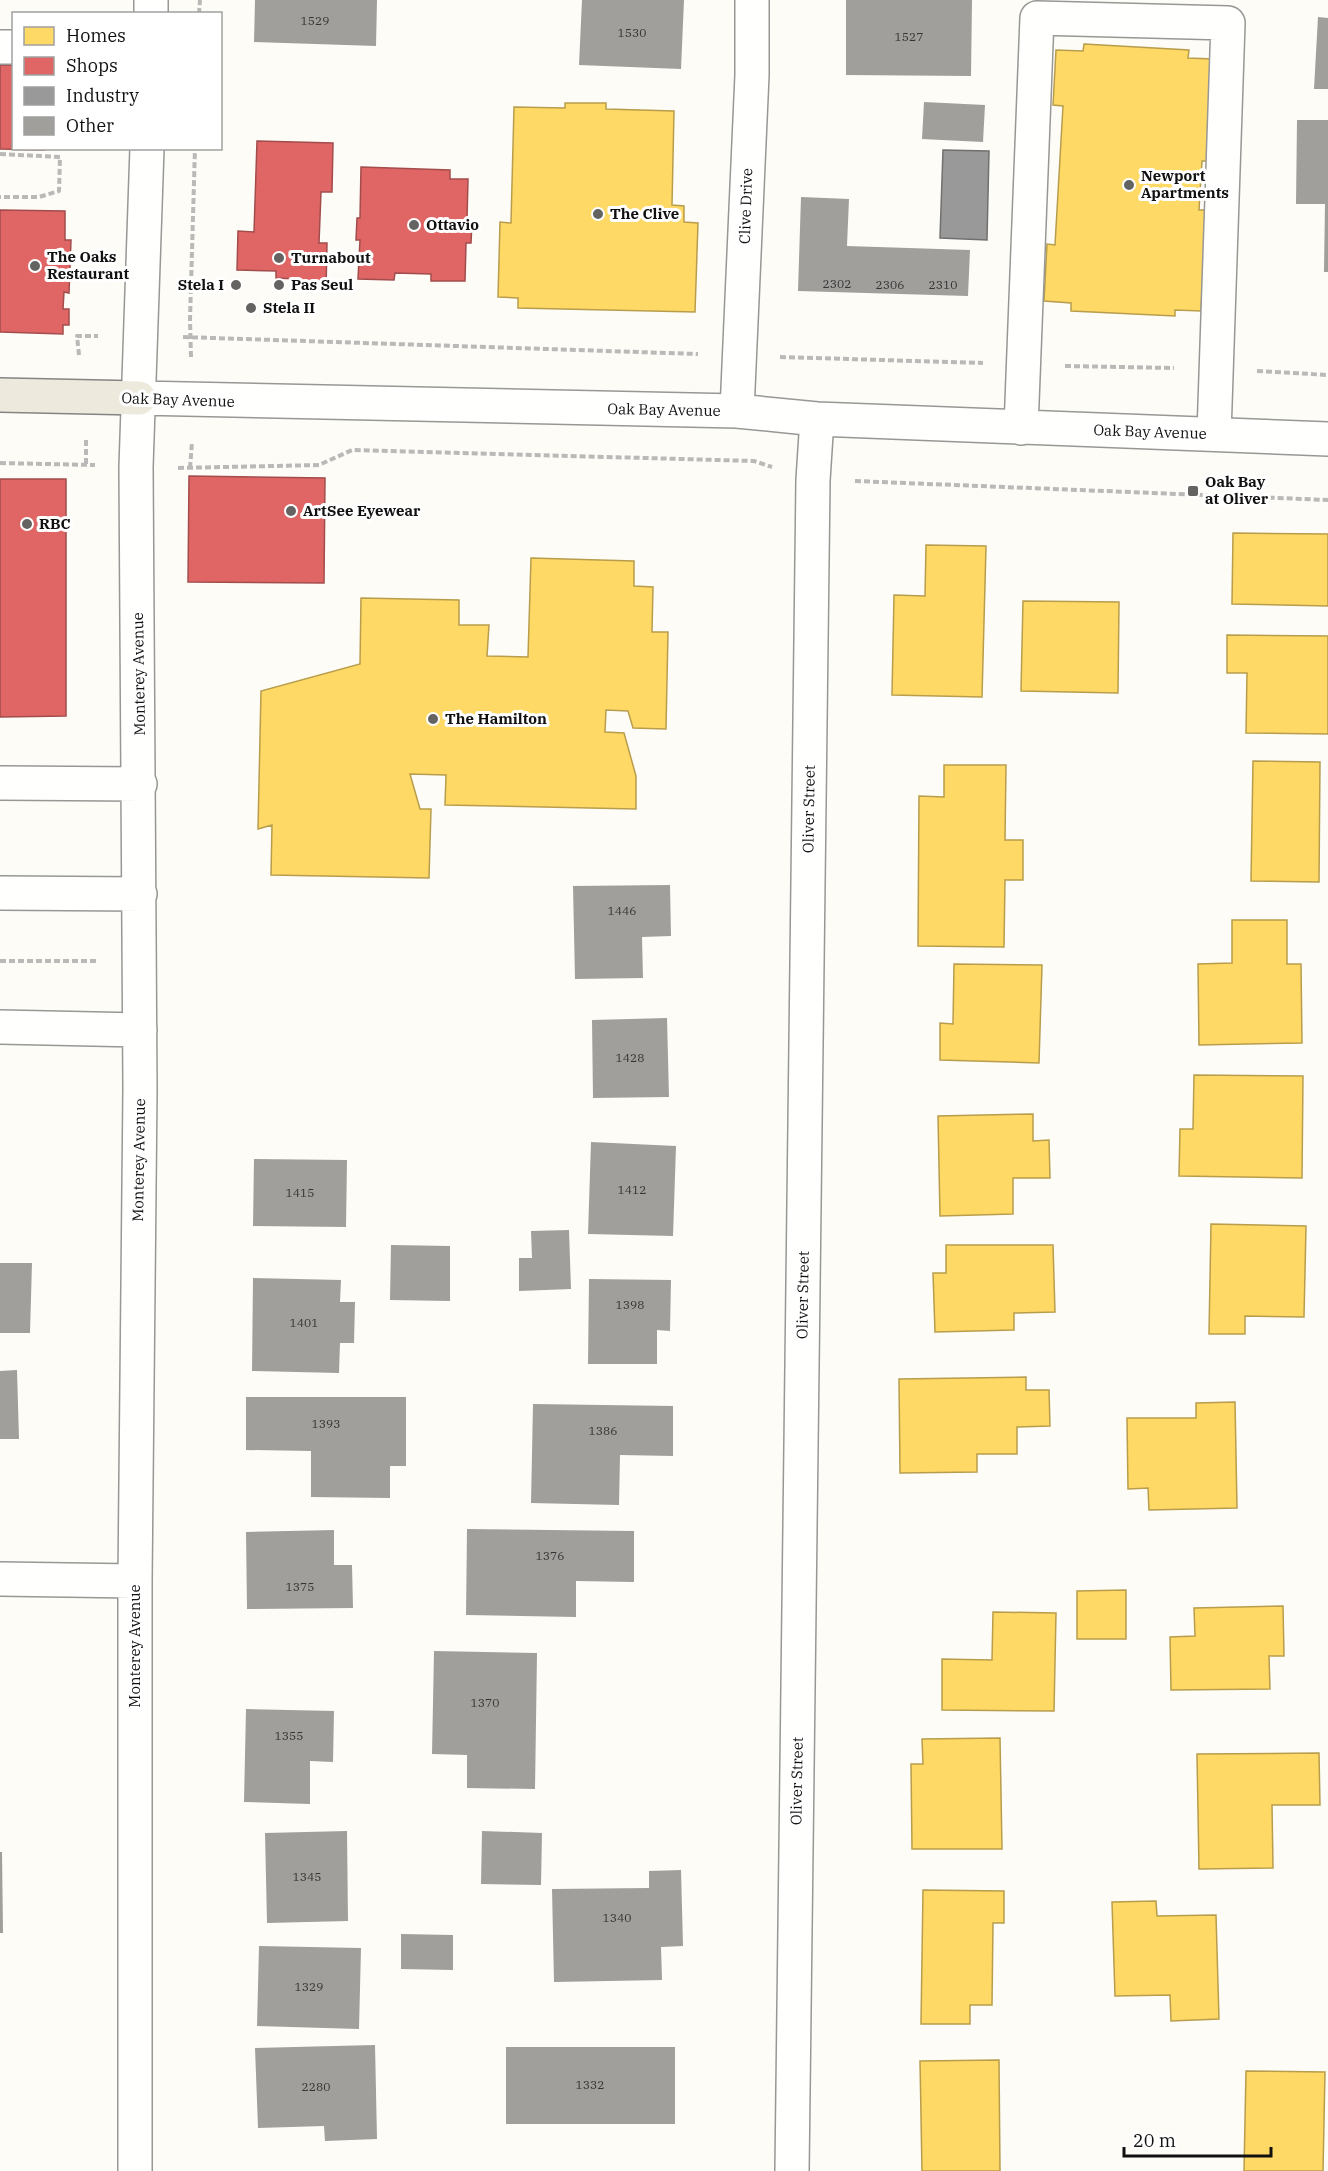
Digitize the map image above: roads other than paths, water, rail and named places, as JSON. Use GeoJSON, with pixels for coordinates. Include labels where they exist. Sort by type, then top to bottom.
{"type":"FeatureCollection","features":[{"type":"Feature","properties":{"kind":"main road","name":"Oak Bay Avenue"},"geometry":{"type":"LineString","coordinates":[[0,395],[139,398]]}},
{"type":"Feature","properties":{"kind":"street","name":"Clive Drive"},"geometry":{"type":"LineString","coordinates":[[737,411],[752,75],[752,0]]}},
{"type":"Feature","properties":{"kind":"street"},"geometry":{"type":"LineString","coordinates":[[1021,428],[1037,18],[1228,23],[1214,434]]}},
{"type":"Feature","properties":{"kind":"street","name":"Monterey Avenue"},"geometry":{"type":"LineString","coordinates":[[135,2171],[135,1581],[140,1030],[136,467],[147,150]]}},
{"type":"Feature","properties":{"kind":"street","name":"Oak Bay Avenue"},"geometry":{"type":"LineString","coordinates":[[139,398],[737,411],[817,418],[1021,428],[1328,439]]}},
{"type":"Feature","properties":{"kind":"street","name":"Oliver Street"},"geometry":{"type":"LineString","coordinates":[[792,2171],[813,480],[817,418]]}},
{"type":"Feature","properties":{"kind":"street"},"geometry":{"type":"LineString","coordinates":[[0,783],[140,784]]}},
{"type":"Feature","properties":{"kind":"street"},"geometry":{"type":"LineString","coordinates":[[0,893],[140,894]]}},
{"type":"Feature","properties":{"kind":"street"},"geometry":{"type":"LineString","coordinates":[[0,1027],[140,1030]]}},
{"type":"Feature","properties":{"kind":"street"},"geometry":{"type":"LineString","coordinates":[[0,1579],[135,1581]]}},
{"type":"Feature","properties":{"kind":"place","name":"Newport Apartments"},"geometry":{"type":"Point","coordinates":[1129,185]}},
{"type":"Feature","properties":{"kind":"place","name":"The Clive"},"geometry":{"type":"Point","coordinates":[598,214]}},
{"type":"Feature","properties":{"kind":"place","name":"Ottavio"},"geometry":{"type":"Point","coordinates":[414,225]}},
{"type":"Feature","properties":{"kind":"place","name":"Turnabout"},"geometry":{"type":"Point","coordinates":[279,258]}},
{"type":"Feature","properties":{"kind":"place","name":"The Oaks Restaurant"},"geometry":{"type":"Point","coordinates":[35,266]}},
{"type":"Feature","properties":{"kind":"place","name":"Stela I"},"geometry":{"type":"Point","coordinates":[236,285]}},
{"type":"Feature","properties":{"kind":"place","name":"Pas Seul"},"geometry":{"type":"Point","coordinates":[279,285]}},
{"type":"Feature","properties":{"kind":"place","name":"Stela II"},"geometry":{"type":"Point","coordinates":[251,308]}},
{"type":"Feature","properties":{"kind":"place","name":"Oak Bay at Oliver"},"geometry":{"type":"Point","coordinates":[1193,491]}},
{"type":"Feature","properties":{"kind":"place","name":"ArtSee Eyewear"},"geometry":{"type":"Point","coordinates":[291,511]}},
{"type":"Feature","properties":{"kind":"place","name":"RBC"},"geometry":{"type":"Point","coordinates":[27,524]}},
{"type":"Feature","properties":{"kind":"place","name":"The Hamilton"},"geometry":{"type":"Point","coordinates":[433,719]}}]}
